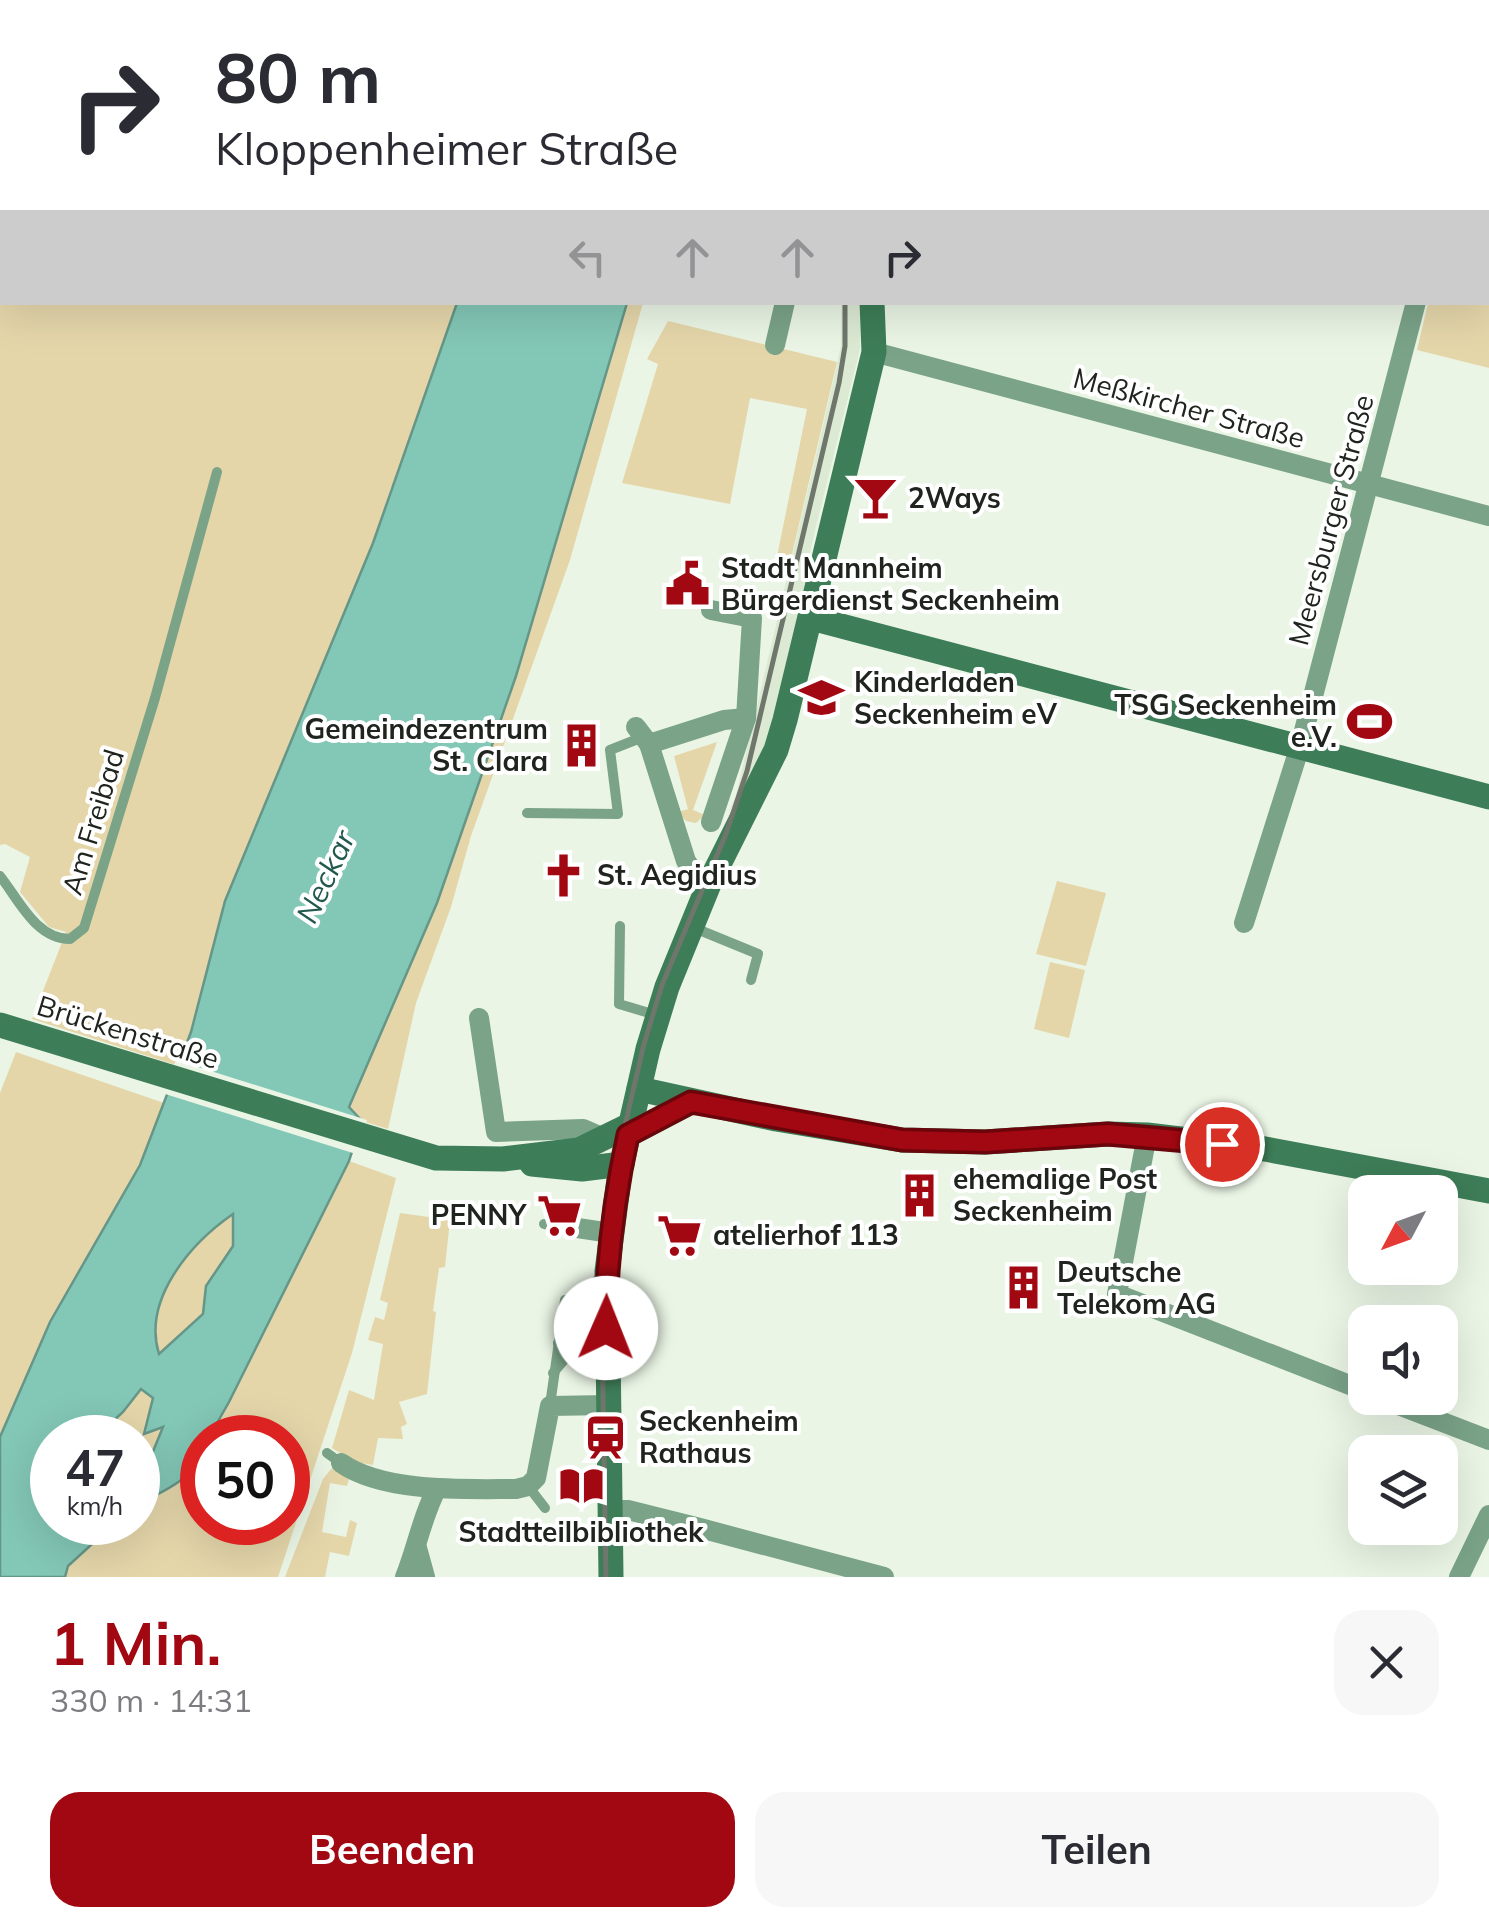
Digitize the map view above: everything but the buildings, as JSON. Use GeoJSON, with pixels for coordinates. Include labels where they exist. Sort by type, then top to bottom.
{"type":"FeatureCollection","features":[{"type":"Feature","properties":{"kind":"main road"},"geometry":{"type":"LineString","coordinates":[[872,305],[874,352]]}},
{"type":"Feature","properties":{"kind":"main road"},"geometry":{"type":"LineString","coordinates":[[611,1577],[606,1291],[611,1233],[604,1172],[639,1089],[657,1016],[710,884],[721,830],[776,750],[887,305]]}},
{"type":"Feature","properties":{"kind":"main road"},"geometry":{"type":"LineString","coordinates":[[812,618],[1489,797]]}},
{"type":"Feature","properties":{"kind":"main road","name":"Brückenstraße"},"geometry":{"type":"LineString","coordinates":[[0,1025],[422,1155],[503,1158],[604,1172]]}},
{"type":"Feature","properties":{"kind":"main road"},"geometry":{"type":"LineString","coordinates":[[639,1089],[902,1140],[985,1142],[1108,1134],[1146,1136],[1265,1148],[1489,1191]]}},
{"type":"Feature","properties":{"kind":"main road"},"geometry":{"type":"LineString","coordinates":[[604,1172],[621,1133],[691,1102]]}},
{"type":"Feature","properties":{"kind":"street"},"geometry":{"type":"LineString","coordinates":[[774,344],[783,305]]}},
{"type":"Feature","properties":{"kind":"street","name":"Meersburger Straße"},"geometry":{"type":"LineString","coordinates":[[1244,922],[1300,746],[1415,305]]}},
{"type":"Feature","properties":{"kind":"street","name":"Meßkircher Straße"},"geometry":{"type":"LineString","coordinates":[[874,352],[1489,516]]}},
{"type":"Feature","properties":{"kind":"street"},"geometry":{"type":"LineString","coordinates":[[678,831],[721,830],[746,718],[752,618],[711,610]]}},
{"type":"Feature","properties":{"kind":"street"},"geometry":{"type":"LineString","coordinates":[[710,884],[696,876],[686,861],[643,736],[746,718]]}},
{"type":"Feature","properties":{"kind":"street"},"geometry":{"type":"LineString","coordinates":[[479,1018],[496,1132],[583,1128],[621,1133]]}},
{"type":"Feature","properties":{"kind":"street"},"geometry":{"type":"LineString","coordinates":[[564,1128],[604,1172]]}},
{"type":"Feature","properties":{"kind":"street"},"geometry":{"type":"LineString","coordinates":[[1146,1136],[1117,1294],[1348,1385]]}},
{"type":"Feature","properties":{"kind":"street"},"geometry":{"type":"LineString","coordinates":[[552,1225],[611,1233]]}},
{"type":"Feature","properties":{"kind":"street"},"geometry":{"type":"LineString","coordinates":[[334,1458],[358,1474],[437,1488],[516,1490],[536,1478],[550,1406],[606,1404]]}},
{"type":"Feature","properties":{"kind":"street"},"geometry":{"type":"LineString","coordinates":[[1424,1415],[1489,1440]]}},
{"type":"Feature","properties":{"kind":"street"},"geometry":{"type":"LineString","coordinates":[[405,1577],[426,1507],[437,1488]]}},
{"type":"Feature","properties":{"kind":"street"},"geometry":{"type":"LineString","coordinates":[[609,1510],[628,1510],[884,1577]]}},
{"type":"Feature","properties":{"kind":"street"},"geometry":{"type":"LineString","coordinates":[[1459,1577],[1489,1515]]}},
{"type":"Feature","properties":{"kind":"street"},"geometry":{"type":"LineString","coordinates":[[416,1548],[425,1577]]}},
{"type":"Feature","properties":{"kind":"lane","name":"Am Freibad"},"geometry":{"type":"LineString","coordinates":[[0,876],[36,924],[52,936],[70,939],[84,928],[178,617],[217,472]]}},
{"type":"Feature","properties":{"kind":"lane"},"geometry":{"type":"LineString","coordinates":[[527,813],[618,814],[610,750],[643,736]]}},
{"type":"Feature","properties":{"kind":"lane"},"geometry":{"type":"LineString","coordinates":[[620,926],[619,1004],[657,1016]]}},
{"type":"Feature","properties":{"kind":"lane"},"geometry":{"type":"LineString","coordinates":[[691,926],[758,954],[751,980]]}},
{"type":"Feature","properties":{"kind":"lane"},"geometry":{"type":"LineString","coordinates":[[563,1316],[606,1291]]}},
{"type":"Feature","properties":{"kind":"lane"},"geometry":{"type":"LineString","coordinates":[[558,1344],[606,1291]]}},
{"type":"Feature","properties":{"kind":"lane"},"geometry":{"type":"LineString","coordinates":[[553,1373],[606,1291]]}},
{"type":"Feature","properties":{"kind":"lane"},"geometry":{"type":"LineString","coordinates":[[550,1406],[564,1300]]}},
{"type":"Feature","properties":{"kind":"lane"},"geometry":{"type":"LineString","coordinates":[[528,1486],[545,1508]]}},
{"type":"Feature","properties":{"kind":"shaded area"},"geometry":{"type":"Polygon","coordinates":[[[0,305],[547,305],[391,487],[373,543],[225,901],[179,1066],[32,1019],[66,932],[49,927],[20,892],[30,857],[0,845],[0,305]]]}},
{"type":"Feature","properties":{"kind":"shaded area"},"geometry":{"type":"Polygon","coordinates":[[[626,305],[642,305],[570,560],[416,1003],[388,1129],[362,1121],[349,1107],[437,903],[516,676],[626,305]]]}},
{"type":"Feature","properties":{"kind":"shaded area"},"geometry":{"type":"Polygon","coordinates":[[[841,305],[860,305],[860,349],[811,547],[802,613],[782,698],[761,757],[728,814],[736,795],[841,345],[841,305]]]}},
{"type":"Feature","properties":{"kind":"shaded area"},"geometry":{"type":"Polygon","coordinates":[[[1428,305],[1489,305],[1489,368],[1417,350],[1428,305]]]}},
{"type":"Feature","properties":{"kind":"shaded area"},"geometry":{"type":"Polygon","coordinates":[[[668,321],[837,362],[786,580],[773,576],[807,409],[750,398],[730,504],[622,483],[658,364],[647,359],[668,321]]]}},
{"type":"Feature","properties":{"kind":"shaded area"},"geometry":{"type":"Polygon","coordinates":[[[717,742],[693,810],[705,815],[696,823],[686,821],[678,812],[688,809],[674,756],[717,742]]]}},
{"type":"Feature","properties":{"kind":"shaded area"},"geometry":{"type":"Polygon","coordinates":[[[1057,881],[1106,893],[1086,966],[1036,954],[1057,881]]]}},
{"type":"Feature","properties":{"kind":"shaded area"},"geometry":{"type":"Polygon","coordinates":[[[1050,962],[1085,970],[1069,1038],[1034,1029],[1050,962]]]}},
{"type":"Feature","properties":{"kind":"shaded area"},"geometry":{"type":"Polygon","coordinates":[[[16,1052],[164,1103],[139,1165],[50,1322],[0,1437],[0,1093],[16,1052]]]}},
{"type":"Feature","properties":{"kind":"shaded area"},"geometry":{"type":"Polygon","coordinates":[[[349,1161],[396,1178],[352,1353],[310,1480],[310,1415],[220,1415],[349,1161]]]}},
{"type":"Feature","properties":{"kind":"shaded area"},"geometry":{"type":"Polygon","coordinates":[[[233,1213],[233,1246],[206,1286],[203,1314],[159,1355],[156,1333],[165,1293],[187,1257],[233,1213]]]}},
{"type":"Feature","properties":{"kind":"shaded area"},"geometry":{"type":"Polygon","coordinates":[[[400,1213],[450,1220],[445,1267],[439,1268],[427,1394],[399,1402],[407,1424],[401,1427],[403,1439],[378,1438],[373,1465],[355,1462],[332,1448],[349,1390],[374,1400],[383,1344],[368,1340],[375,1317],[384,1320],[388,1303],[380,1300],[400,1213]]]}},
{"type":"Feature","properties":{"kind":"shaded area"},"geometry":{"type":"Polygon","coordinates":[[[141,1389],[153,1398],[149,1415],[120,1415],[141,1389]]]}},
{"type":"Feature","properties":{"kind":"shaded area"},"geometry":{"type":"Polygon","coordinates":[[[332,1468],[349,1479],[347,1486],[330,1483],[322,1532],[346,1537],[350,1520],[357,1523],[349,1556],[330,1552],[325,1577],[285,1577],[297,1545],[310,1545],[310,1513],[323,1479],[332,1468]]]}},
{"type":"Feature","properties":{"kind":"shaded area"},"geometry":{"type":"Polygon","coordinates":[[[180,1482],[180,1545],[289,1545],[278,1577],[65,1577],[68,1566],[91,1545],[160,1545],[160,1493],[180,1482]]]}},
{"type":"Feature","properties":{"kind":"water","name":"Neckar"},"geometry":{"type":"Polygon","coordinates":[[[456,305],[626,305],[516,676],[437,903],[349,1107],[362,1121],[349,1161],[222,1415],[180,1415],[180,1481],[160,1493],[163,1427],[160,1428],[160,1415],[149,1415],[153,1398],[141,1389],[120,1415],[30,1415],[30,1545],[91,1545],[68,1566],[65,1577],[0,1577],[0,1437],[50,1322],[140,1165],[191,1032],[225,901],[373,543],[456,305]],[[233,1214],[201,1240],[174,1274],[157,1313],[159,1354],[203,1314],[206,1286],[233,1246],[233,1214]]]}},
{"type":"Feature","properties":{"kind":"pier"},"geometry":{"type":"Polygon","coordinates":[[[176,1060],[367,1120],[356,1154],[162,1093],[176,1060]]]}},
{"type":"Feature","properties":{"kind":"railway"},"geometry":{"type":"LineString","coordinates":[[606,1577],[601,1276],[608,1198],[662,985],[726,834],[747,771],[839,383],[845,346],[845,305]]}},
{"type":"Feature","properties":{"kind":"place","name":"2Ways"},"geometry":{"type":"Point","coordinates":[875,498]}},
{"type":"Feature","properties":{"kind":"place","name":"Stadt Mannheim Bürgerdienst Seckenheim"},"geometry":{"type":"Point","coordinates":[688,584]}},
{"type":"Feature","properties":{"kind":"place","name":"Kinderladen Seckenheim eV"},"geometry":{"type":"Point","coordinates":[821,698]}},
{"type":"Feature","properties":{"kind":"place","name":"TSG Seckenheim e.V."},"geometry":{"type":"Point","coordinates":[1370,721]}},
{"type":"Feature","properties":{"kind":"place","name":"Gemeindezentrum St. Clara"},"geometry":{"type":"Point","coordinates":[581,745]}},
{"type":"Feature","properties":{"kind":"place","name":"St. Aegidius"},"geometry":{"type":"Point","coordinates":[564,875]}},
{"type":"Feature","properties":{"kind":"place","name":"ehemalige Post Seckenheim"},"geometry":{"type":"Point","coordinates":[920,1195]}},
{"type":"Feature","properties":{"kind":"place","name":"PENNY"},"geometry":{"type":"Point","coordinates":[559,1215]}},
{"type":"Feature","properties":{"kind":"place","name":"atelierhof 113"},"geometry":{"type":"Point","coordinates":[680,1235]}},
{"type":"Feature","properties":{"kind":"place","name":"Deutsche Telekom AG"},"geometry":{"type":"Point","coordinates":[1024,1288]}},
{"type":"Feature","properties":{"kind":"place","name":"Seckenheim Rathaus"},"geometry":{"type":"Point","coordinates":[606,1437]}},
{"type":"Feature","properties":{"kind":"place","name":"Stadtteilbibliothek"},"geometry":{"type":"Point","coordinates":[581,1486]}},
{"type":"Feature","properties":{"kind":"route"},"geometry":{"type":"LineString","coordinates":[[606,1328],[606,1271],[628,1135],[691,1102],[902,1140],[985,1142],[1108,1134],[1222,1144]]}}]}
